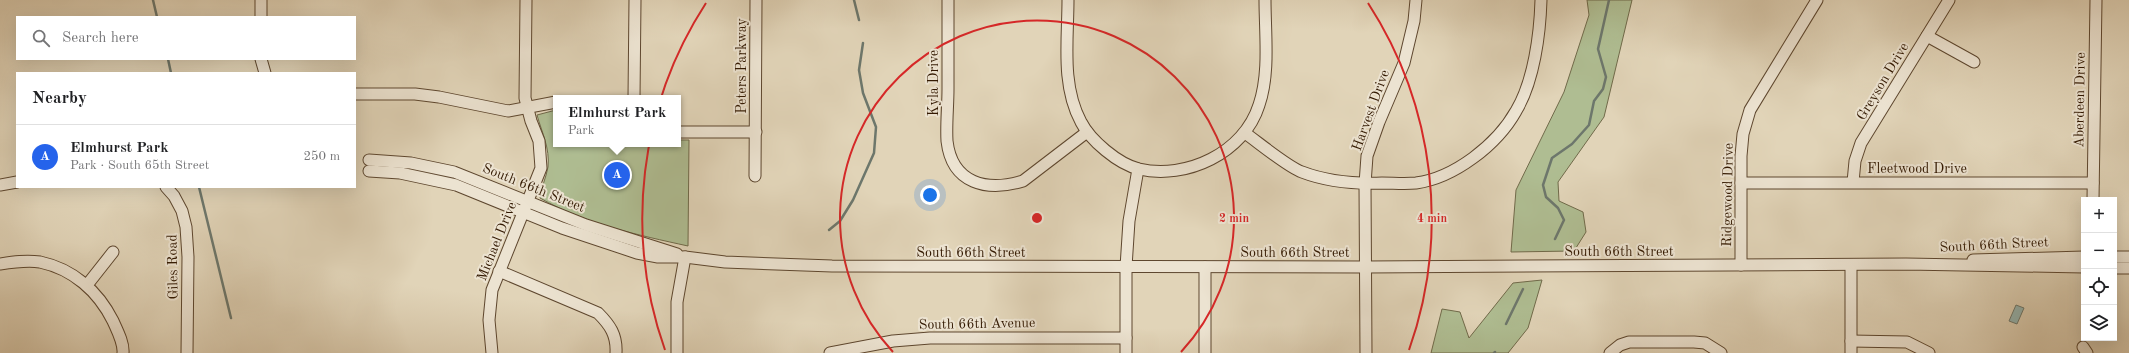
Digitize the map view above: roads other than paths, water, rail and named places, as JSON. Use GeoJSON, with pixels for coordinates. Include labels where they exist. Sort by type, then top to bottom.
{"type":"FeatureCollection","features":[{"type":"Feature","properties":{"kind":"street"},"geometry":{"type":"LineString","coordinates":[[261,0],[261,16]]}},
{"type":"Feature","properties":{"kind":"street","name":"Michael Drive"},"geometry":{"type":"LineString","coordinates":[[492,353],[489,325],[490,302],[499,271],[539,175],[542,161],[540,141],[527,108],[524,83],[526,0]]}},
{"type":"Feature","properties":{"kind":"street"},"geometry":{"type":"LineString","coordinates":[[634,95],[635,0]]}},
{"type":"Feature","properties":{"kind":"street","name":"Peters Parkway"},"geometry":{"type":"LineString","coordinates":[[755,176],[756,0]]}},
{"type":"Feature","properties":{"kind":"street","name":"Kyla Drive"},"geometry":{"type":"LineString","coordinates":[[948,0],[948,141],[955,164],[964,175],[976,184],[987,186],[1011,185],[1023,181],[1086,132]]}},
{"type":"Feature","properties":{"kind":"street"},"geometry":{"type":"LineString","coordinates":[[1068,0],[1069,92],[1076,112],[1086,132],[1110,154],[1138,168],[1167,170],[1191,168],[1213,158],[1231,146],[1245,133],[1259,107],[1265,82],[1265,0]]}},
{"type":"Feature","properties":{"kind":"street","name":"Harvest Drive"},"geometry":{"type":"LineString","coordinates":[[1366,353],[1365,184],[1367,156],[1379,122],[1404,64],[1414,21],[1416,0]]}},
{"type":"Feature","properties":{"kind":"street"},"geometry":{"type":"LineString","coordinates":[[1245,133],[1300,172],[1332,181],[1365,184],[1417,182],[1455,170],[1487,147],[1516,112],[1531,74],[1541,17],[1541,0]]}},
{"type":"Feature","properties":{"kind":"street","name":"Ridgewood Drive"},"geometry":{"type":"LineString","coordinates":[[1742,266],[1743,134],[1750,110],[1817,0]]}},
{"type":"Feature","properties":{"kind":"street","name":"Greyson Drive"},"geometry":{"type":"LineString","coordinates":[[1853,182],[1855,161],[1862,144],[1949,0]]}},
{"type":"Feature","properties":{"kind":"street","name":"Aberdeen Drive"},"geometry":{"type":"LineString","coordinates":[[2093,197],[2096,0]]}},
{"type":"Feature","properties":{"kind":"street"},"geometry":{"type":"LineString","coordinates":[[1926,36],[1974,62]]}},
{"type":"Feature","properties":{"kind":"street"},"geometry":{"type":"LineString","coordinates":[[261,60],[265,72]]}},
{"type":"Feature","properties":{"kind":"street"},"geometry":{"type":"LineString","coordinates":[[356,94],[415,94],[439,97],[503,110],[527,108],[553,103]]}},
{"type":"Feature","properties":{"kind":"street"},"geometry":{"type":"LineString","coordinates":[[681,132],[756,132]]}},
{"type":"Feature","properties":{"kind":"street","name":"South 66th Street"},"geometry":{"type":"LineString","coordinates":[[369,165],[411,163],[454,172],[526,207],[685,257],[725,262],[806,266],[1366,267],[1906,264],[2081,267]]}},
{"type":"Feature","properties":{"kind":"street"},"geometry":{"type":"LineString","coordinates":[[1126,353],[1126,267],[1129,222],[1138,168]]}},
{"type":"Feature","properties":{"kind":"street"},"geometry":{"type":"LineString","coordinates":[[0,185],[16,182]]}},
{"type":"Feature","properties":{"kind":"street","name":"Fleetwood Drive"},"geometry":{"type":"LineString","coordinates":[[1742,183],[2093,183]]}},
{"type":"Feature","properties":{"kind":"street","name":"Giles Road"},"geometry":{"type":"LineString","coordinates":[[167,188],[174,196],[182,211],[186,227],[188,257],[187,353]]}},
{"type":"Feature","properties":{"kind":"street"},"geometry":{"type":"LineString","coordinates":[[88,286],[113,252]]}},
{"type":"Feature","properties":{"kind":"street"},"geometry":{"type":"LineString","coordinates":[[677,353],[677,302],[685,257]]}},
{"type":"Feature","properties":{"kind":"street","name":"South 66th Street"},"geometry":{"type":"LineString","coordinates":[[1906,264],[2005,258],[2081,257]]}},
{"type":"Feature","properties":{"kind":"street"},"geometry":{"type":"LineString","coordinates":[[2117,257],[2129,257]]}},
{"type":"Feature","properties":{"kind":"street"},"geometry":{"type":"LineString","coordinates":[[0,264],[23,261],[40,262],[66,272],[88,286],[106,308],[124,353]]}},
{"type":"Feature","properties":{"kind":"street"},"geometry":{"type":"LineString","coordinates":[[1851,265],[1851,353]]}},
{"type":"Feature","properties":{"kind":"street"},"geometry":{"type":"LineString","coordinates":[[1205,267],[1205,353]]}},
{"type":"Feature","properties":{"kind":"street"},"geometry":{"type":"LineString","coordinates":[[2117,268],[2129,268]]}},
{"type":"Feature","properties":{"kind":"street"},"geometry":{"type":"LineString","coordinates":[[499,271],[598,313],[609,323],[614,334],[616,353]]}},
{"type":"Feature","properties":{"kind":"street","name":"South 66th Avenue"},"geometry":{"type":"LineString","coordinates":[[830,353],[893,341],[930,338],[1126,338]]}},
{"type":"Feature","properties":{"kind":"street"},"geometry":{"type":"LineString","coordinates":[[1851,341],[1907,342],[1919,346],[1929,353]]}},
{"type":"Feature","properties":{"kind":"street"},"geometry":{"type":"LineString","coordinates":[[1610,353],[1620,345],[1630,342],[1705,343],[1721,353]]}},
{"type":"Feature","properties":{"kind":"water"},"geometry":{"type":"Polygon","coordinates":[[[2016,305],[2024,308],[2017,324],[2009,321],[2016,305]]]}},
{"type":"Feature","properties":{"kind":"waterway"},"geometry":{"type":"LineString","coordinates":[[153,0],[157,16]]}},
{"type":"Feature","properties":{"kind":"waterway"},"geometry":{"type":"LineString","coordinates":[[854,0],[859,20]]}},
{"type":"Feature","properties":{"kind":"waterway"},"geometry":{"type":"LineString","coordinates":[[1555,239],[1564,220],[1558,208],[1546,197],[1543,185],[1552,158],[1572,144],[1589,125],[1594,101],[1603,89],[1606,77],[1598,49],[1609,0]]}},
{"type":"Feature","properties":{"kind":"waterway"},"geometry":{"type":"LineString","coordinates":[[829,230],[840,221],[853,200],[874,153],[876,127],[863,93],[859,70],[863,43]]}},
{"type":"Feature","properties":{"kind":"waterway"},"geometry":{"type":"LineString","coordinates":[[168,60],[171,72]]}},
{"type":"Feature","properties":{"kind":"waterway"},"geometry":{"type":"LineString","coordinates":[[199,188],[231,318]]}},
{"type":"Feature","properties":{"kind":"waterway"},"geometry":{"type":"LineString","coordinates":[[1506,324],[1523,289]]}},
{"type":"Feature","properties":{"kind":"place","name":"Elmhurst Park"},"geometry":{"type":"Point","coordinates":[617,175]}}]}
